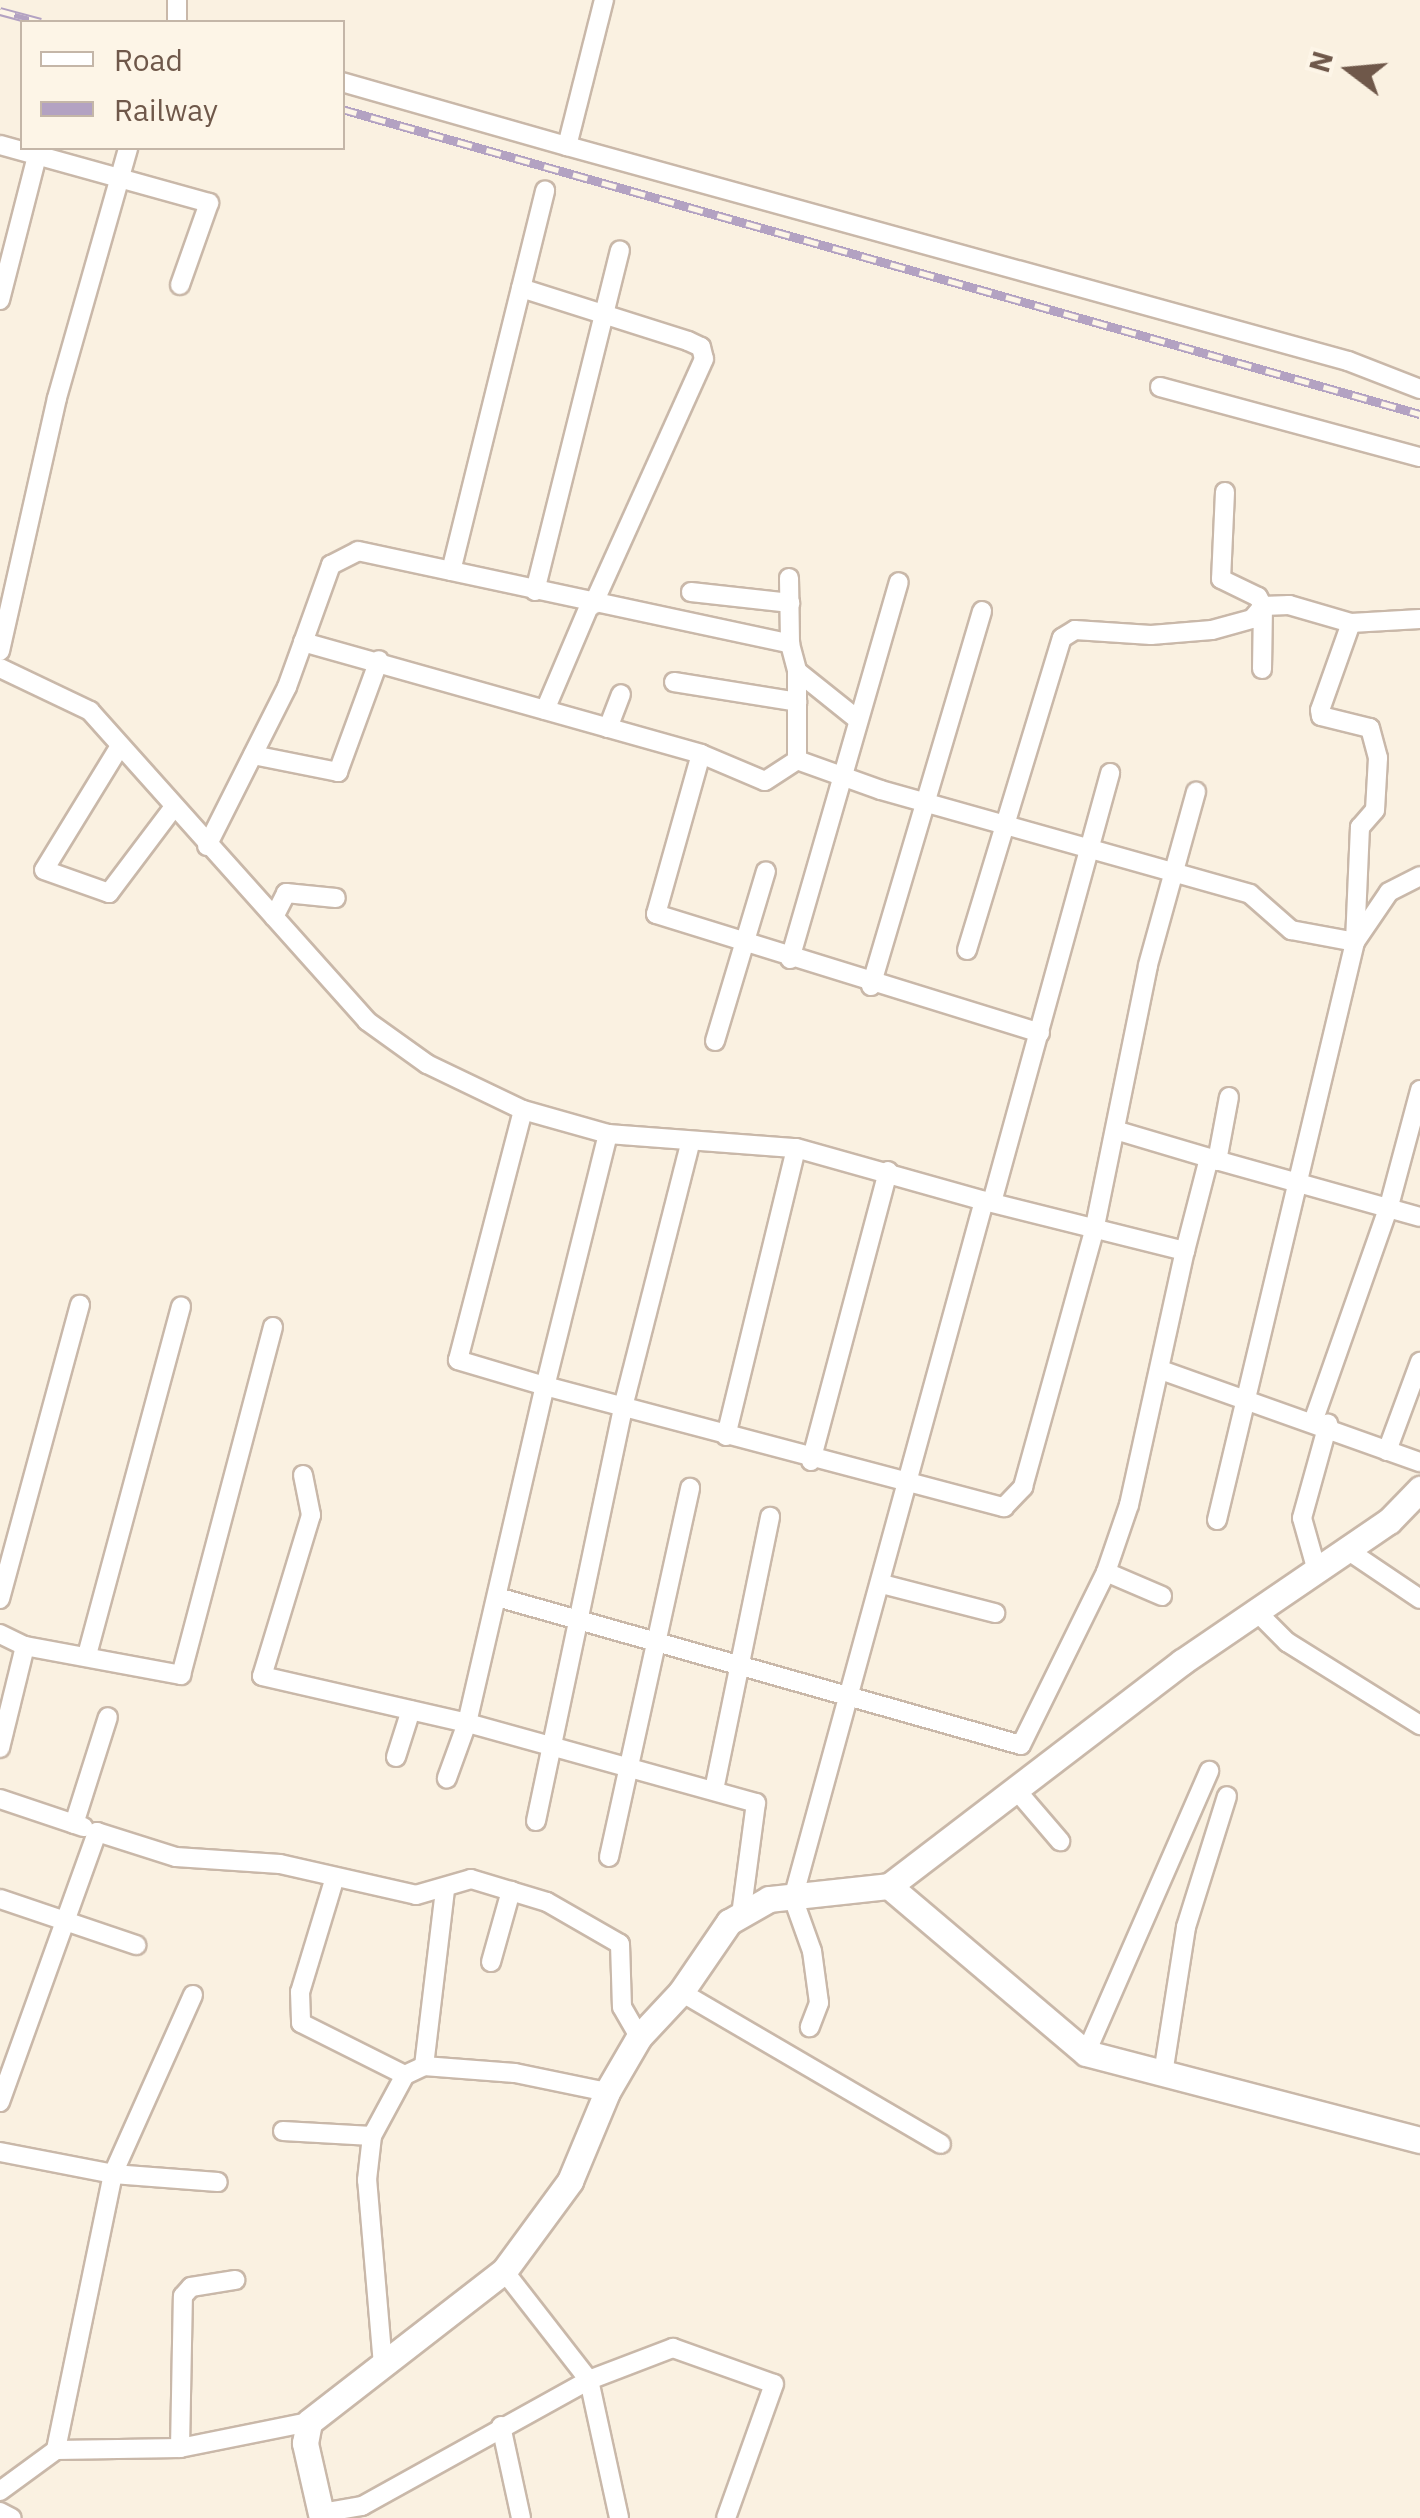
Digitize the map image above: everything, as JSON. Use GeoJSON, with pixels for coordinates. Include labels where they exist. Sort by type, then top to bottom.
{"type":"FeatureCollection","features":[{"type":"Feature","properties":{"kind":"street"},"geometry":{"type":"LineString","coordinates":[[567,146],[604,0]]}},
{"type":"Feature","properties":{"kind":"street"},"geometry":{"type":"LineString","coordinates":[[345,83],[1348,361],[1420,388]]}},
{"type":"Feature","properties":{"kind":"street"},"geometry":{"type":"LineString","coordinates":[[0,651],[57,398],[127,150]]}},
{"type":"Feature","properties":{"kind":"street"},"geometry":{"type":"LineString","coordinates":[[0,300],[38,152],[209,202],[180,285]]}},
{"type":"Feature","properties":{"kind":"street"},"geometry":{"type":"LineString","coordinates":[[451,571],[545,190]]}},
{"type":"Feature","properties":{"kind":"street"},"geometry":{"type":"LineString","coordinates":[[535,592],[620,250]]}},
{"type":"Feature","properties":{"kind":"street"},"geometry":{"type":"LineString","coordinates":[[521,288],[605,310],[701,347],[704,359],[546,710]]}},
{"type":"Feature","properties":{"kind":"street"},"geometry":{"type":"LineString","coordinates":[[1160,387],[1420,456]]}},
{"type":"Feature","properties":{"kind":"street"},"geometry":{"type":"LineString","coordinates":[[1225,492],[1222,579],[1258,596],[1264,606],[1262,669]]}},
{"type":"Feature","properties":{"kind":"street"},"geometry":{"type":"LineString","coordinates":[[207,846],[303,642],[330,565],[358,551],[591,605],[790,644]]}},
{"type":"Feature","properties":{"kind":"street"},"geometry":{"type":"LineString","coordinates":[[789,578],[790,644],[797,672],[797,760]]}},
{"type":"Feature","properties":{"kind":"street"},"geometry":{"type":"LineString","coordinates":[[790,958],[898,582]]}},
{"type":"Feature","properties":{"kind":"street"},"geometry":{"type":"LineString","coordinates":[[691,592],[790,603]]}},
{"type":"Feature","properties":{"kind":"street"},"geometry":{"type":"LineString","coordinates":[[967,950],[1062,638],[1076,630],[1212,630],[1252,619],[1264,606],[1289,605],[1351,622],[1420,620]]}},
{"type":"Feature","properties":{"kind":"street"},"geometry":{"type":"LineString","coordinates":[[871,986],[982,611]]}},
{"type":"Feature","properties":{"kind":"street"},"geometry":{"type":"LineString","coordinates":[[1217,1520],[1294,1180],[1355,942],[1360,828],[1375,810],[1378,758],[1370,728],[1321,716],[1320,710],[1351,622]]}},
{"type":"Feature","properties":{"kind":"street"},"geometry":{"type":"LineString","coordinates":[[303,642],[380,660],[701,754],[766,781],[797,760]]}},
{"type":"Feature","properties":{"kind":"street"},"geometry":{"type":"LineString","coordinates":[[253,755],[338,772],[380,660]]}},
{"type":"Feature","properties":{"kind":"street"},"geometry":{"type":"LineString","coordinates":[[0,668],[90,711],[367,1021],[427,1064],[524,1110],[608,1134],[690,1145],[796,1148],[1094,1231],[1185,1251]]}},
{"type":"Feature","properties":{"kind":"street"},"geometry":{"type":"LineString","coordinates":[[797,672],[858,719]]}},
{"type":"Feature","properties":{"kind":"street"},"geometry":{"type":"LineString","coordinates":[[674,682],[797,702]]}},
{"type":"Feature","properties":{"kind":"street"},"geometry":{"type":"LineString","coordinates":[[608,728],[621,694]]}},
{"type":"Feature","properties":{"kind":"street"},"geometry":{"type":"LineString","coordinates":[[120,746],[44,870],[109,893],[173,808]]}},
{"type":"Feature","properties":{"kind":"street"},"geometry":{"type":"LineString","coordinates":[[701,754],[656,914],[871,986],[1040,1034]]}},
{"type":"Feature","properties":{"kind":"street"},"geometry":{"type":"LineString","coordinates":[[797,760],[840,778],[1250,894],[1291,930],[1355,942]]}},
{"type":"Feature","properties":{"kind":"street"},"geometry":{"type":"LineString","coordinates":[[810,2027],[819,2003],[812,1951],[793,1898],[988,1202],[1040,1034],[1110,773]]}},
{"type":"Feature","properties":{"kind":"street"},"geometry":{"type":"LineString","coordinates":[[524,1110],[458,1360],[811,1461],[1004,1507],[1023,1487],[1094,1231],[1148,965],[1196,792]]}},
{"type":"Feature","properties":{"kind":"street"},"geometry":{"type":"LineString","coordinates":[[715,1041],[766,871]]}},
{"type":"Feature","properties":{"kind":"street"},"geometry":{"type":"LineString","coordinates":[[1355,942],[1389,892],[1420,876]]}},
{"type":"Feature","properties":{"kind":"street"},"geometry":{"type":"LineString","coordinates":[[274,917],[286,893],[336,898]]}},
{"type":"Feature","properties":{"kind":"street"},"geometry":{"type":"LineString","coordinates":[[1316,1571],[1302,1518],[1321,1422],[1389,1206],[1420,1090]]}},
{"type":"Feature","properties":{"kind":"street"},"geometry":{"type":"LineString","coordinates":[[498,1597],[1021,1745],[1106,1572],[1161,1370],[1185,1251],[1229,1098]]}},
{"type":"Feature","properties":{"kind":"street"},"geometry":{"type":"LineString","coordinates":[[1115,1130],[1420,1217]]}},
{"type":"Feature","properties":{"kind":"street"},"geometry":{"type":"LineString","coordinates":[[447,1778],[467,1723],[608,1134]]}},
{"type":"Feature","properties":{"kind":"street"},"geometry":{"type":"LineString","coordinates":[[536,1821],[556,1746],[623,1408],[690,1145]]}},
{"type":"Feature","properties":{"kind":"street"},"geometry":{"type":"LineString","coordinates":[[726,1436],[796,1148]]}},
{"type":"Feature","properties":{"kind":"street"},"geometry":{"type":"LineString","coordinates":[[811,1461],[888,1172]]}},
{"type":"Feature","properties":{"kind":"street"},"geometry":{"type":"LineString","coordinates":[[0,1599],[80,1305]]}},
{"type":"Feature","properties":{"kind":"street"},"geometry":{"type":"LineString","coordinates":[[87,1655],[180,1306]]}},
{"type":"Feature","properties":{"kind":"street"},"geometry":{"type":"LineString","coordinates":[[0,1634],[25,1646],[181,1675],[273,1327]]}},
{"type":"Feature","properties":{"kind":"street"},"geometry":{"type":"LineString","coordinates":[[1387,1452],[1420,1362]]}},
{"type":"Feature","properties":{"kind":"street"},"geometry":{"type":"LineString","coordinates":[[1161,1370],[1246,1395],[1420,1462]]}},
{"type":"Feature","properties":{"kind":"street"},"geometry":{"type":"LineString","coordinates":[[304,1475],[311,1514],[262,1676],[467,1723],[756,1802],[758,1831],[741,1915]]}},
{"type":"Feature","properties":{"kind":"street"},"geometry":{"type":"LineString","coordinates":[[609,1858],[632,1768],[690,1488]]}},
{"type":"Feature","properties":{"kind":"street"},"geometry":{"type":"LineString","coordinates":[[0,2491],[56,2450],[180,2448],[309,2422],[504,2271],[570,2181],[607,2092],[639,2038],[681,1992],[728,1922],[769,1899],[888,1886],[1018,1792],[1182,1662],[1259,1614],[1420,1490]]}},
{"type":"Feature","properties":{"kind":"street"},"geometry":{"type":"LineString","coordinates":[[714,1790],[770,1517]]}},
{"type":"Feature","properties":{"kind":"street"},"geometry":{"type":"LineString","coordinates":[[1346,1549],[1420,1599]]}},
{"type":"Feature","properties":{"kind":"street"},"geometry":{"type":"LineString","coordinates":[[1106,1572],[1162,1596]]}},
{"type":"Feature","properties":{"kind":"street"},"geometry":{"type":"LineString","coordinates":[[882,1584],[994,1613]]}},
{"type":"Feature","properties":{"kind":"street"},"geometry":{"type":"LineString","coordinates":[[1259,1614],[1288,1642],[1420,1724]]}},
{"type":"Feature","properties":{"kind":"street"},"geometry":{"type":"LineString","coordinates":[[0,1748],[25,1646]]}},
{"type":"Feature","properties":{"kind":"street"},"geometry":{"type":"LineString","coordinates":[[396,1757],[412,1710]]}},
{"type":"Feature","properties":{"kind":"street"},"geometry":{"type":"LineString","coordinates":[[74,1824],[108,1717]]}},
{"type":"Feature","properties":{"kind":"street"},"geometry":{"type":"LineString","coordinates":[[1086,2054],[1209,1771]]}},
{"type":"Feature","properties":{"kind":"street"},"geometry":{"type":"LineString","coordinates":[[1018,1792],[1060,1840]]}},
{"type":"Feature","properties":{"kind":"street"},"geometry":{"type":"LineString","coordinates":[[1163,2074],[1186,1927],[1227,1796]]}},
{"type":"Feature","properties":{"kind":"street"},"geometry":{"type":"LineString","coordinates":[[0,1798],[176,1858],[280,1864],[416,1895],[445,1891],[471,1878],[547,1902],[620,1944],[622,2007],[639,2038]]}},
{"type":"Feature","properties":{"kind":"street"},"geometry":{"type":"LineString","coordinates":[[0,2102],[98,1832]]}},
{"type":"Feature","properties":{"kind":"street"},"geometry":{"type":"LineString","coordinates":[[335,1877],[300,1992],[301,2023],[405,2075]]}},
{"type":"Feature","properties":{"kind":"street"},"geometry":{"type":"LineString","coordinates":[[888,1886],[1086,2054],[1420,2140]]}},
{"type":"Feature","properties":{"kind":"street"},"geometry":{"type":"LineString","coordinates":[[424,2066],[445,1891]]}},
{"type":"Feature","properties":{"kind":"street"},"geometry":{"type":"LineString","coordinates":[[491,1962],[511,1891]]}},
{"type":"Feature","properties":{"kind":"street"},"geometry":{"type":"LineString","coordinates":[[0,1899],[136,1944]]}},
{"type":"Feature","properties":{"kind":"street"},"geometry":{"type":"LineString","coordinates":[[681,1992],[941,2144]]}},
{"type":"Feature","properties":{"kind":"street"},"geometry":{"type":"LineString","coordinates":[[56,2450],[113,2174],[192,1995]]}},
{"type":"Feature","properties":{"kind":"street"},"geometry":{"type":"LineString","coordinates":[[383,2364],[368,2180],[372,2136],[405,2075],[424,2066],[515,2073],[607,2092]]}},
{"type":"Feature","properties":{"kind":"street"},"geometry":{"type":"LineString","coordinates":[[283,2131],[372,2136]]}},
{"type":"Feature","properties":{"kind":"street"},"geometry":{"type":"LineString","coordinates":[[0,2152],[113,2174],[218,2182]]}},
{"type":"Feature","properties":{"kind":"street"},"geometry":{"type":"LineString","coordinates":[[504,2271],[589,2380],[619,2518]]}},
{"type":"Feature","properties":{"kind":"street"},"geometry":{"type":"LineString","coordinates":[[180,2448],[184,2296],[191,2287],[234,2280]]}},
{"type":"Feature","properties":{"kind":"street"},"geometry":{"type":"LineString","coordinates":[[309,2422],[304,2443],[321,2516],[362,2506],[589,2380],[673,2348],[774,2384],[726,2518]]}},
{"type":"Feature","properties":{"kind":"street"},"geometry":{"type":"LineString","coordinates":[[501,2426],[521,2518]]}},
{"type":"Feature","properties":{"kind":"street"},"geometry":{"type":"LineString","coordinates":[[0,2512],[12,2518]]}},
{"type":"Feature","properties":{"kind":"railway"},"geometry":{"type":"LineString","coordinates":[[0,11],[34,20]]}},
{"type":"Feature","properties":{"kind":"railway"},"geometry":{"type":"LineString","coordinates":[[345,110],[1420,414]]}}]}
